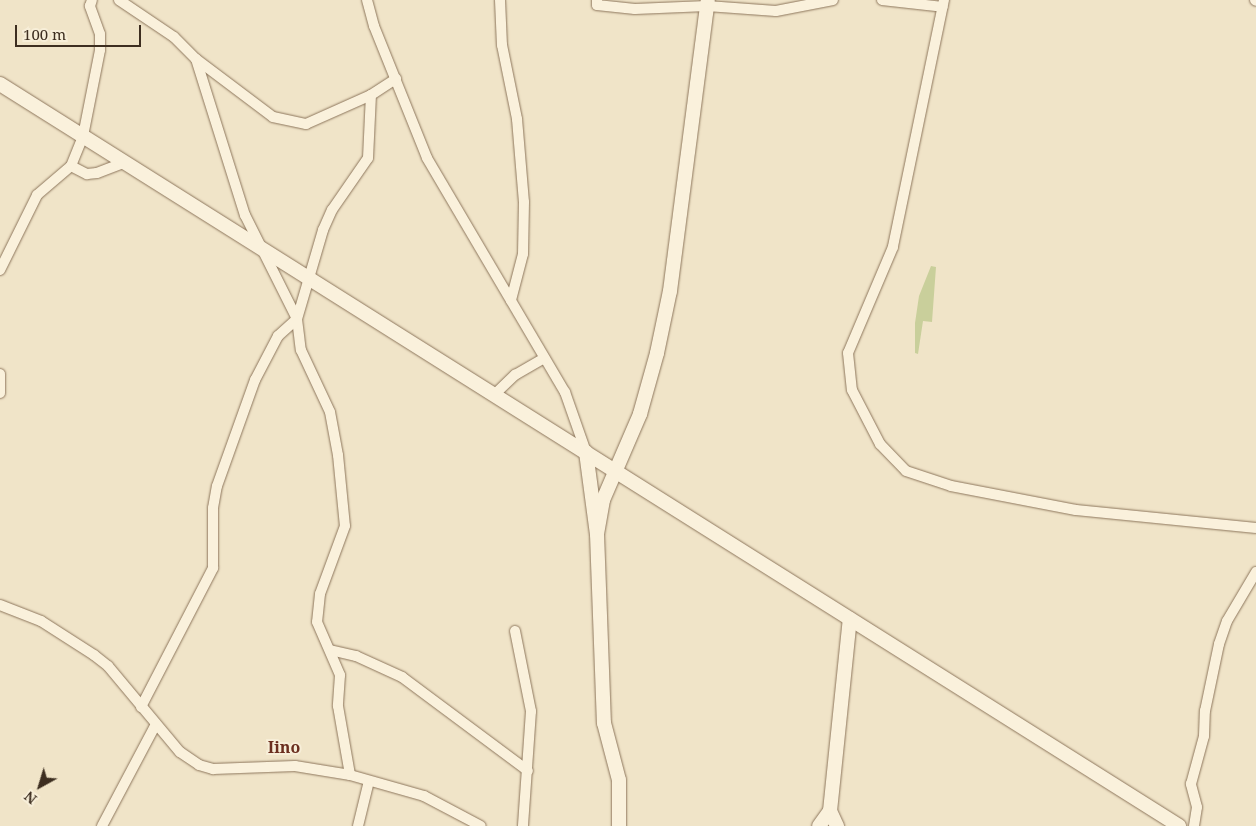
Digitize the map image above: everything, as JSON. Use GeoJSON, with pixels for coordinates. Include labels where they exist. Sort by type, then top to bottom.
{"type":"FeatureCollection","features":[{"type":"Feature","properties":{"kind":"street"},"geometry":{"type":"LineString","coordinates":[[0,270],[37,195],[71,166],[84,136],[100,50],[100,34],[90,6],[92,0]]}},
{"type":"Feature","properties":{"kind":"street"},"geometry":{"type":"LineString","coordinates":[[119,0],[174,37],[196,59],[273,117],[306,124],[371,95],[396,79]]}},
{"type":"Feature","properties":{"kind":"street"},"geometry":{"type":"LineString","coordinates":[[368,0],[374,26],[427,158],[565,392],[586,452],[597,534],[604,723],[619,780],[619,826]]}},
{"type":"Feature","properties":{"kind":"street"},"geometry":{"type":"LineString","coordinates":[[500,0],[502,45],[517,119],[524,202],[523,254],[511,300]]}},
{"type":"Feature","properties":{"kind":"street"},"geometry":{"type":"LineString","coordinates":[[597,0],[597,5],[708,3],[776,11],[833,0]]}},
{"type":"Feature","properties":{"kind":"street"},"geometry":{"type":"LineString","coordinates":[[882,0],[943,3],[893,246],[848,354],[852,390],[880,444],[906,471],[951,486],[1076,510],[1256,528]]}},
{"type":"Feature","properties":{"kind":"street"},"geometry":{"type":"LineString","coordinates":[[597,534],[604,500],[640,414],[670,291],[708,3]]}},
{"type":"Feature","properties":{"kind":"street"},"geometry":{"type":"LineString","coordinates":[[196,59],[221,133],[226,162],[259,246],[297,319],[301,350],[330,412],[342,490],[345,526],[320,594],[317,622],[340,675],[338,706],[350,775]]}},
{"type":"Feature","properties":{"kind":"street"},"geometry":{"type":"LineString","coordinates":[[0,84],[309,276],[1179,826]]}},
{"type":"Feature","properties":{"kind":"street"},"geometry":{"type":"LineString","coordinates":[[142,707],[213,568],[213,508],[218,486],[255,380],[278,336],[297,319],[309,276],[332,210],[368,158],[371,95]]}},
{"type":"Feature","properties":{"kind":"street"},"geometry":{"type":"LineString","coordinates":[[71,166],[88,174],[97,173],[125,162]]}},
{"type":"Feature","properties":{"kind":"street"},"geometry":{"type":"LineString","coordinates":[[495,394],[515,375],[545,358]]}},
{"type":"Feature","properties":{"kind":"street"},"geometry":{"type":"LineString","coordinates":[[0,374],[0,393]]}},
{"type":"Feature","properties":{"kind":"street"},"geometry":{"type":"LineString","coordinates":[[1194,826],[1196,807],[1191,784],[1204,736],[1205,711],[1219,644],[1227,622],[1256,572]]}},
{"type":"Feature","properties":{"kind":"street"},"geometry":{"type":"LineString","coordinates":[[0,605],[41,621],[94,655],[189,759],[212,770],[295,766],[350,775],[424,796],[481,826]]}},
{"type":"Feature","properties":{"kind":"street"},"geometry":{"type":"LineString","coordinates":[[819,826],[830,810],[850,618]]}},
{"type":"Feature","properties":{"kind":"street"},"geometry":{"type":"LineString","coordinates":[[515,631],[531,711],[523,826]]}},
{"type":"Feature","properties":{"kind":"street"},"geometry":{"type":"LineString","coordinates":[[330,650],[356,656],[402,677],[528,771]]}},
{"type":"Feature","properties":{"kind":"street"},"geometry":{"type":"LineString","coordinates":[[102,826],[156,724]]}},
{"type":"Feature","properties":{"kind":"street"},"geometry":{"type":"LineString","coordinates":[[358,826],[369,781]]}},
{"type":"Feature","properties":{"kind":"street"},"geometry":{"type":"LineString","coordinates":[[830,810],[837,826]]}},
{"type":"Feature","properties":{"kind":"green space"},"geometry":{"type":"Polygon","coordinates":[[[931,266],[936,267],[932,322],[923,321],[918,354],[915,353],[915,323],[919,296],[931,266]]]}},
{"type":"Feature","properties":{"kind":"district","name":"Iino"},"geometry":{"type":"Point","coordinates":[284,747]}}]}
